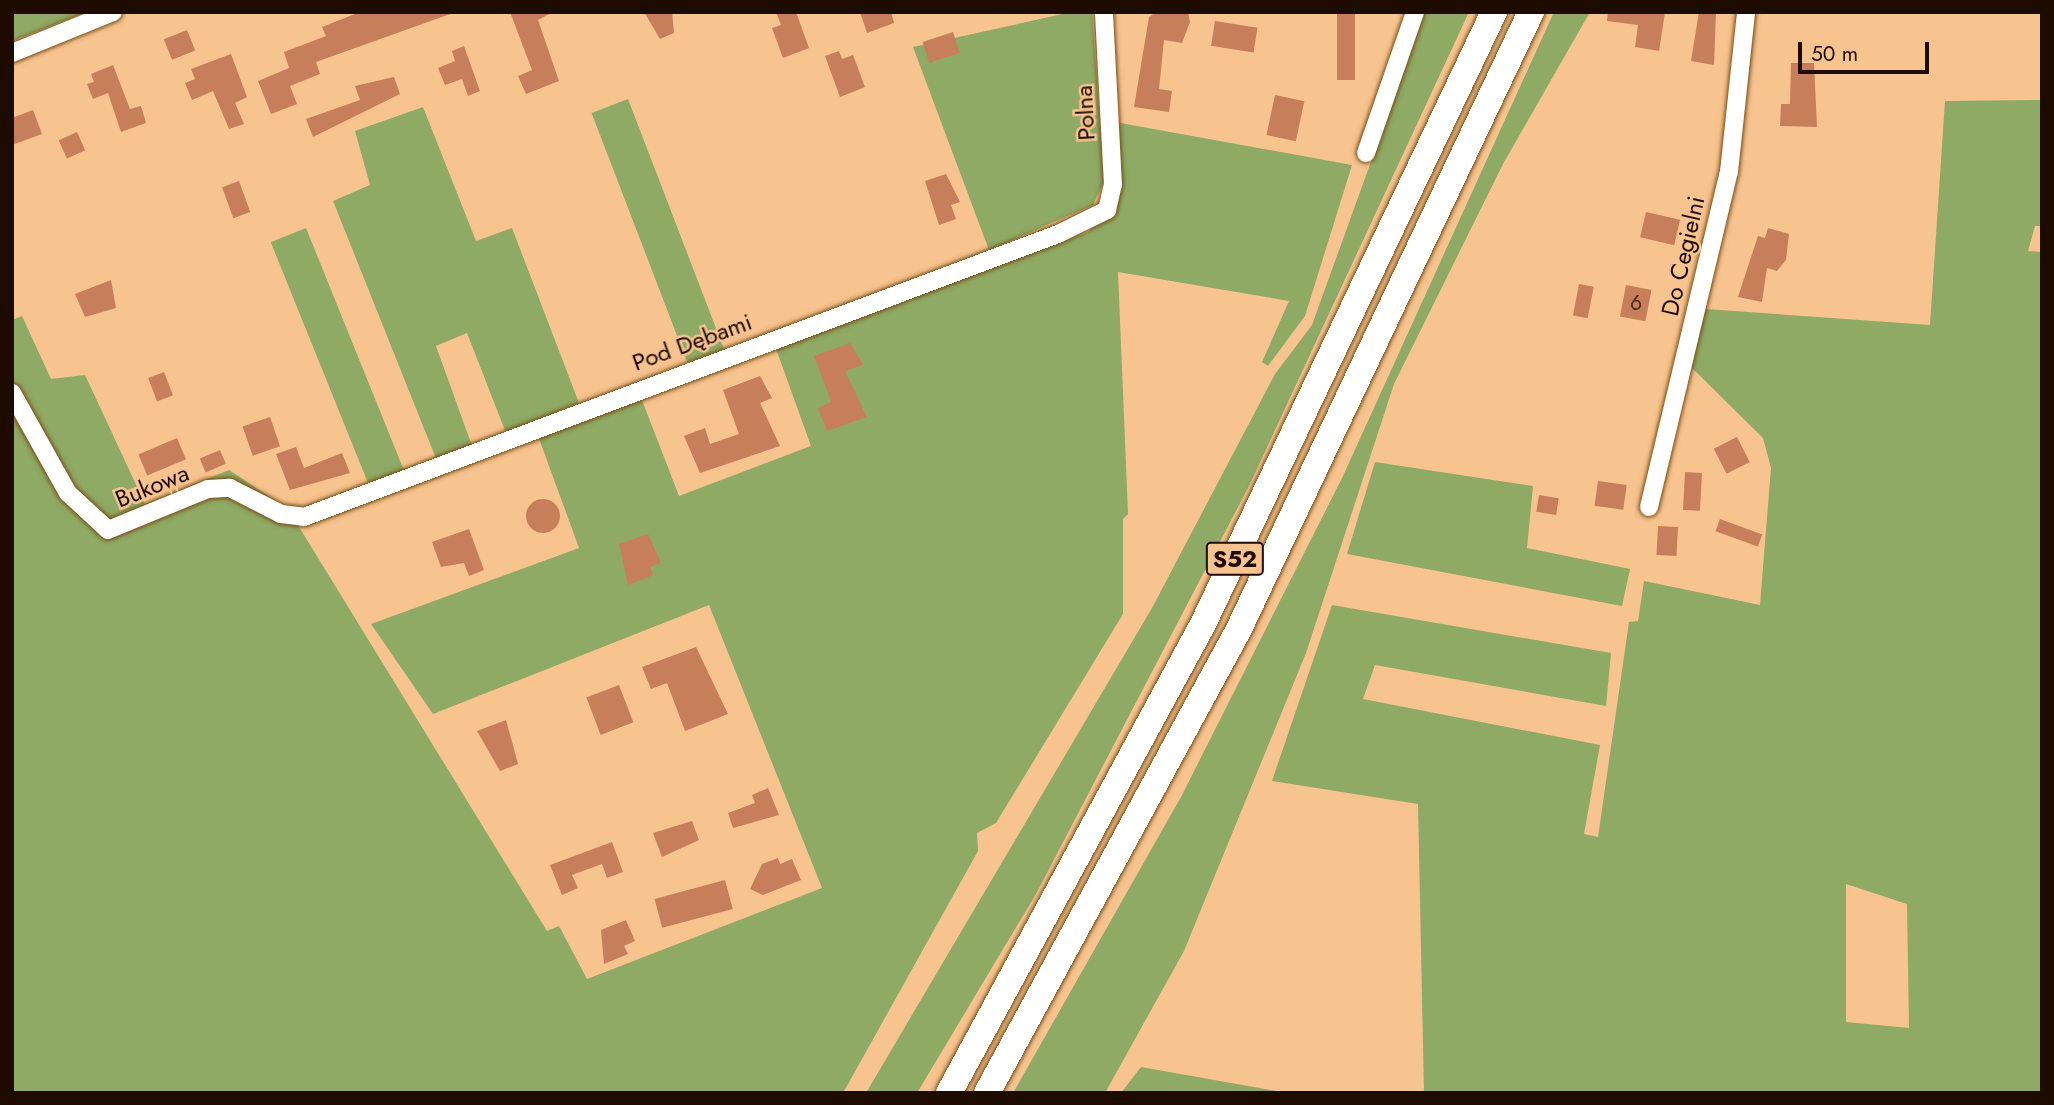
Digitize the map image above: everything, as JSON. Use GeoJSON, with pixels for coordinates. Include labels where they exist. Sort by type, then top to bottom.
{"type":"FeatureCollection","features":[{"type":"Feature","properties":{"kind":"highway","name":"S52"},"geometry":{"type":"LineString","coordinates":[[949,1093],[1209,612],[1494,12]]}},
{"type":"Feature","properties":{"kind":"highway","name":"S52"},"geometry":{"type":"LineString","coordinates":[[987,1093],[1238,631],[1530,15]]}},
{"type":"Feature","properties":{"kind":"street"},"geometry":{"type":"LineString","coordinates":[[12,53],[113,12]]}},
{"type":"Feature","properties":{"kind":"street","name":"Polna"},"geometry":{"type":"LineString","coordinates":[[1104,12],[1113,185],[1107,210]]}},
{"type":"Feature","properties":{"kind":"street"},"geometry":{"type":"LineString","coordinates":[[1366,153],[1415,12]]}},
{"type":"Feature","properties":{"kind":"street","name":"Do Cegielni"},"geometry":{"type":"LineString","coordinates":[[1648,507],[1728,172],[1746,12]]}},
{"type":"Feature","properties":{"kind":"street","name":"Pod Dębami"},"geometry":{"type":"LineString","coordinates":[[294,516],[1058,234],[1107,210]]}},
{"type":"Feature","properties":{"kind":"street","name":"Bukowa"},"geometry":{"type":"LineString","coordinates":[[12,393],[68,493],[108,530],[208,489],[230,488],[294,516]]}},
{"type":"Feature","properties":{"kind":"green space"},"geometry":{"type":"Polygon","coordinates":[[[12,12],[86,12],[12,41],[12,12]]]}},
{"type":"Feature","properties":{"kind":"green space"},"geometry":{"type":"Polygon","coordinates":[[[1072,12],[1092,12],[1104,181],[1093,205],[989,250],[913,47],[1072,12]]]}},
{"type":"Feature","properties":{"kind":"green space"},"geometry":{"type":"Polygon","coordinates":[[[1425,12],[1469,12],[1249,486],[1036,894],[917,1093],[866,1093],[1152,608],[1275,374],[1312,325],[1425,12]]]}},
{"type":"Feature","properties":{"kind":"green space"},"geometry":{"type":"Polygon","coordinates":[[[1554,12],[1590,12],[1503,164],[1394,384],[1306,653],[1184,951],[1105,1093],[1013,1093],[1181,797],[1343,476],[1554,12]]]}},
{"type":"Feature","properties":{"kind":"green space"},"geometry":{"type":"Polygon","coordinates":[[[628,99],[724,349],[688,363],[592,113],[628,99]]]}},
{"type":"Feature","properties":{"kind":"green space"},"geometry":{"type":"Polygon","coordinates":[[[2042,100],[2042,226],[2035,226],[2028,251],[2042,252],[2042,1093],[1424,1093],[1418,804],[1272,781],[1332,605],[1611,653],[1606,706],[1375,665],[1363,699],[1600,745],[1584,834],[1598,837],[1629,622],[1638,621],[1644,581],[1760,605],[1771,468],[1763,438],[1689,365],[1706,309],[1930,325],[1945,101],[2042,100]],[[1846,884],[1846,1022],[1909,1028],[1907,904],[1846,884]]]}},
{"type":"Feature","properties":{"kind":"green space"},"geometry":{"type":"Polygon","coordinates":[[[423,107],[476,241],[512,228],[579,403],[506,433],[467,333],[436,346],[472,446],[437,461],[333,201],[370,185],[355,131],[423,107]]]}},
{"type":"Feature","properties":{"kind":"green space"},"geometry":{"type":"Polygon","coordinates":[[[1115,122],[1352,165],[1305,316],[1268,366],[1262,362],[1289,301],[1118,272],[1128,514],[1123,519],[1123,614],[996,823],[977,833],[978,851],[843,1093],[12,1093],[12,320],[22,316],[51,379],[85,375],[145,504],[229,470],[288,509],[547,931],[559,926],[587,979],[822,888],[709,605],[433,714],[371,624],[579,548],[537,433],[640,395],[679,496],[811,446],[775,346],[1088,232],[1107,215],[1115,122]]]}},
{"type":"Feature","properties":{"kind":"green space"},"geometry":{"type":"Polygon","coordinates":[[[306,228],[405,473],[370,487],[271,242],[306,228]]]}},
{"type":"Feature","properties":{"kind":"green space"},"geometry":{"type":"Polygon","coordinates":[[[1375,462],[1533,486],[1527,548],[1630,569],[1622,606],[1347,554],[1375,462]]]}},
{"type":"Feature","properties":{"kind":"green space"},"geometry":{"type":"Polygon","coordinates":[[[1141,1067],[1288,1093],[1121,1093],[1141,1067]]]}},
{"type":"Feature","properties":{"kind":"building"},"geometry":{"type":"Polygon","coordinates":[[[360,12],[453,13],[316,62],[320,74],[290,86],[297,104],[271,114],[258,81],[289,68],[284,52],[326,36],[322,27],[360,12]]]}},
{"type":"Feature","properties":{"kind":"building"},"geometry":{"type":"Polygon","coordinates":[[[510,12],[553,12],[538,20],[559,81],[526,94],[518,76],[532,70],[510,12]]]}},
{"type":"Feature","properties":{"kind":"building"},"geometry":{"type":"Polygon","coordinates":[[[644,12],[672,12],[674,33],[660,39],[644,12]]]}},
{"type":"Feature","properties":{"kind":"building"},"geometry":{"type":"Polygon","coordinates":[[[776,12],[796,12],[809,48],[783,58],[772,28],[781,25],[776,12]]]}},
{"type":"Feature","properties":{"kind":"building"},"geometry":{"type":"Polygon","coordinates":[[[860,12],[891,12],[894,23],[867,33],[860,12]]]}},
{"type":"Feature","properties":{"kind":"building"},"geometry":{"type":"Polygon","coordinates":[[[1156,12],[1188,12],[1190,22],[1182,43],[1164,40],[1159,89],[1172,91],[1169,112],[1134,107],[1149,17],[1156,12]]]}},
{"type":"Feature","properties":{"kind":"building"},"geometry":{"type":"Polygon","coordinates":[[[1337,12],[1355,12],[1355,80],[1337,80],[1337,12]]]}},
{"type":"Feature","properties":{"kind":"building"},"geometry":{"type":"Polygon","coordinates":[[[1608,12],[1665,12],[1659,51],[1635,47],[1638,25],[1607,21],[1608,12]]]}},
{"type":"Feature","properties":{"kind":"building"},"geometry":{"type":"Polygon","coordinates":[[[1699,12],[1716,12],[1714,65],[1691,61],[1699,12]]]}},
{"type":"Feature","properties":{"kind":"building"},"geometry":{"type":"Polygon","coordinates":[[[1215,21],[1257,28],[1254,52],[1211,46],[1215,21]]]}},
{"type":"Feature","properties":{"kind":"building"},"geometry":{"type":"Polygon","coordinates":[[[187,30],[195,50],[172,60],[164,39],[187,30]]]}},
{"type":"Feature","properties":{"kind":"building"},"geometry":{"type":"Polygon","coordinates":[[[953,32],[960,53],[929,63],[923,42],[953,32]]]}},
{"type":"Feature","properties":{"kind":"building"},"geometry":{"type":"Polygon","coordinates":[[[464,46],[480,91],[468,96],[462,79],[445,85],[438,68],[455,61],[452,51],[464,46]]]}},
{"type":"Feature","properties":{"kind":"building"},"geometry":{"type":"Polygon","coordinates":[[[839,51],[842,59],[853,55],[865,87],[840,97],[825,56],[839,51]]]}},
{"type":"Feature","properties":{"kind":"building"},"geometry":{"type":"Polygon","coordinates":[[[231,54],[247,97],[235,103],[244,124],[229,129],[213,91],[192,100],[185,83],[195,79],[191,69],[231,54]]]}},
{"type":"Feature","properties":{"kind":"building"},"geometry":{"type":"Polygon","coordinates":[[[1791,63],[1814,63],[1817,127],[1780,126],[1781,104],[1790,104],[1791,63]]]}},
{"type":"Feature","properties":{"kind":"building"},"geometry":{"type":"Polygon","coordinates":[[[113,65],[130,109],[141,106],[146,123],[121,132],[108,93],[93,99],[87,84],[94,82],[91,74],[113,65]]]}},
{"type":"Feature","properties":{"kind":"building"},"geometry":{"type":"Polygon","coordinates":[[[394,77],[400,94],[313,137],[306,119],[360,100],[355,86],[394,77]]]}},
{"type":"Feature","properties":{"kind":"building"},"geometry":{"type":"Polygon","coordinates":[[[1275,95],[1304,101],[1296,141],[1266,135],[1275,95]]]}},
{"type":"Feature","properties":{"kind":"building"},"geometry":{"type":"Polygon","coordinates":[[[33,110],[42,134],[12,145],[12,118],[33,110]]]}},
{"type":"Feature","properties":{"kind":"building"},"geometry":{"type":"Polygon","coordinates":[[[77,132],[85,150],[67,158],[59,140],[77,132]]]}},
{"type":"Feature","properties":{"kind":"building"},"geometry":{"type":"Polygon","coordinates":[[[946,174],[960,202],[951,205],[956,219],[939,225],[925,181],[946,174]]]}},
{"type":"Feature","properties":{"kind":"building"},"geometry":{"type":"Polygon","coordinates":[[[239,181],[250,212],[233,218],[222,187],[239,181]]]}},
{"type":"Feature","properties":{"kind":"building"},"geometry":{"type":"Polygon","coordinates":[[[1646,212],[1680,220],[1674,245],[1640,237],[1646,212]]]}},
{"type":"Feature","properties":{"kind":"building"},"geometry":{"type":"Polygon","coordinates":[[[1768,228],[1789,234],[1786,260],[1777,271],[1767,268],[1762,302],[1738,297],[1758,236],[1765,238],[1768,228]]]}},
{"type":"Feature","properties":{"kind":"building"},"geometry":{"type":"Polygon","coordinates":[[[111,280],[116,308],[85,317],[75,294],[111,280]]]}},
{"type":"Feature","properties":{"kind":"building"},"geometry":{"type":"Polygon","coordinates":[[[1579,284],[1594,287],[1588,318],[1573,315],[1579,284]]]}},
{"type":"Feature","properties":{"kind":"building"},"geometry":{"type":"Polygon","coordinates":[[[1626,285],[1652,290],[1645,321],[1620,316],[1626,285]]]}},
{"type":"Feature","properties":{"kind":"building"},"geometry":{"type":"Polygon","coordinates":[[[850,343],[863,365],[845,371],[867,417],[827,431],[818,408],[831,402],[814,356],[850,343]]]}},
{"type":"Feature","properties":{"kind":"building"},"geometry":{"type":"Polygon","coordinates":[[[164,372],[173,395],[157,401],[148,378],[164,372]]]}},
{"type":"Feature","properties":{"kind":"building"},"geometry":{"type":"Polygon","coordinates":[[[760,376],[772,398],[760,403],[780,446],[700,473],[684,436],[705,428],[710,444],[739,434],[723,390],[760,376]]]}},
{"type":"Feature","properties":{"kind":"building"},"geometry":{"type":"Polygon","coordinates":[[[270,417],[280,446],[253,456],[243,426],[270,417]]]}},
{"type":"Feature","properties":{"kind":"building"},"geometry":{"type":"Polygon","coordinates":[[[1737,437],[1750,462],[1727,474],[1714,449],[1737,437]]]}},
{"type":"Feature","properties":{"kind":"building"},"geometry":{"type":"Polygon","coordinates":[[[177,438],[186,459],[147,476],[138,454],[177,438]]]}},
{"type":"Feature","properties":{"kind":"building"},"geometry":{"type":"Polygon","coordinates":[[[296,447],[304,468],[342,453],[350,473],[290,490],[276,454],[296,447]]]}},
{"type":"Feature","properties":{"kind":"building"},"geometry":{"type":"Polygon","coordinates":[[[220,450],[226,464],[206,472],[200,459],[220,450]]]}},
{"type":"Feature","properties":{"kind":"building"},"geometry":{"type":"Polygon","coordinates":[[[1685,472],[1702,473],[1700,511],[1683,510],[1685,472]]]}},
{"type":"Feature","properties":{"kind":"building"},"geometry":{"type":"Polygon","coordinates":[[[1598,481],[1627,485],[1623,510],[1595,506],[1598,481]]]}},
{"type":"Feature","properties":{"kind":"building"},"geometry":{"type":"Polygon","coordinates":[[[1539,495],[1559,498],[1556,515],[1536,512],[1539,495]]]}},
{"type":"Feature","properties":{"kind":"building"},"geometry":{"type":"Polygon","coordinates":[[[543,499],[555,504],[560,516],[555,528],[543,533],[531,528],[526,516],[531,504],[543,499]]]}},
{"type":"Feature","properties":{"kind":"building"},"geometry":{"type":"Polygon","coordinates":[[[1720,519],[1762,534],[1758,547],[1716,531],[1720,519]]]}},
{"type":"Feature","properties":{"kind":"building"},"geometry":{"type":"Polygon","coordinates":[[[1658,526],[1678,527],[1676,556],[1656,555],[1658,526]]]}},
{"type":"Feature","properties":{"kind":"building"},"geometry":{"type":"Polygon","coordinates":[[[469,529],[484,570],[469,576],[464,563],[441,567],[432,542],[469,529]]]}},
{"type":"Feature","properties":{"kind":"building"},"geometry":{"type":"Polygon","coordinates":[[[648,534],[661,563],[650,567],[653,575],[628,585],[619,544],[648,534]]]}},
{"type":"Feature","properties":{"kind":"building"},"geometry":{"type":"Polygon","coordinates":[[[696,647],[728,714],[685,731],[667,683],[651,689],[642,667],[696,647]]]}},
{"type":"Feature","properties":{"kind":"building"},"geometry":{"type":"Polygon","coordinates":[[[619,685],[633,722],[601,735],[586,698],[619,685]]]}},
{"type":"Feature","properties":{"kind":"building"},"geometry":{"type":"Polygon","coordinates":[[[506,720],[518,764],[500,771],[477,731],[506,720]]]}},
{"type":"Feature","properties":{"kind":"building"},"geometry":{"type":"Polygon","coordinates":[[[768,788],[779,815],[733,828],[728,813],[755,803],[752,795],[768,788]]]}},
{"type":"Feature","properties":{"kind":"building"},"geometry":{"type":"Polygon","coordinates":[[[692,821],[699,840],[662,857],[653,833],[692,821]]]}},
{"type":"Feature","properties":{"kind":"building"},"geometry":{"type":"Polygon","coordinates":[[[612,842],[623,872],[607,878],[602,864],[572,875],[578,888],[562,895],[550,865],[612,842]]]}},
{"type":"Feature","properties":{"kind":"building"},"geometry":{"type":"Polygon","coordinates":[[[778,858],[780,864],[792,859],[801,880],[763,895],[750,889],[762,864],[778,858]]]}},
{"type":"Feature","properties":{"kind":"building"},"geometry":{"type":"Polygon","coordinates":[[[725,880],[733,909],[662,928],[654,899],[725,880]]]}},
{"type":"Feature","properties":{"kind":"building"},"geometry":{"type":"Polygon","coordinates":[[[626,920],[635,941],[624,946],[628,954],[604,964],[601,930],[626,920]]]}}]}
